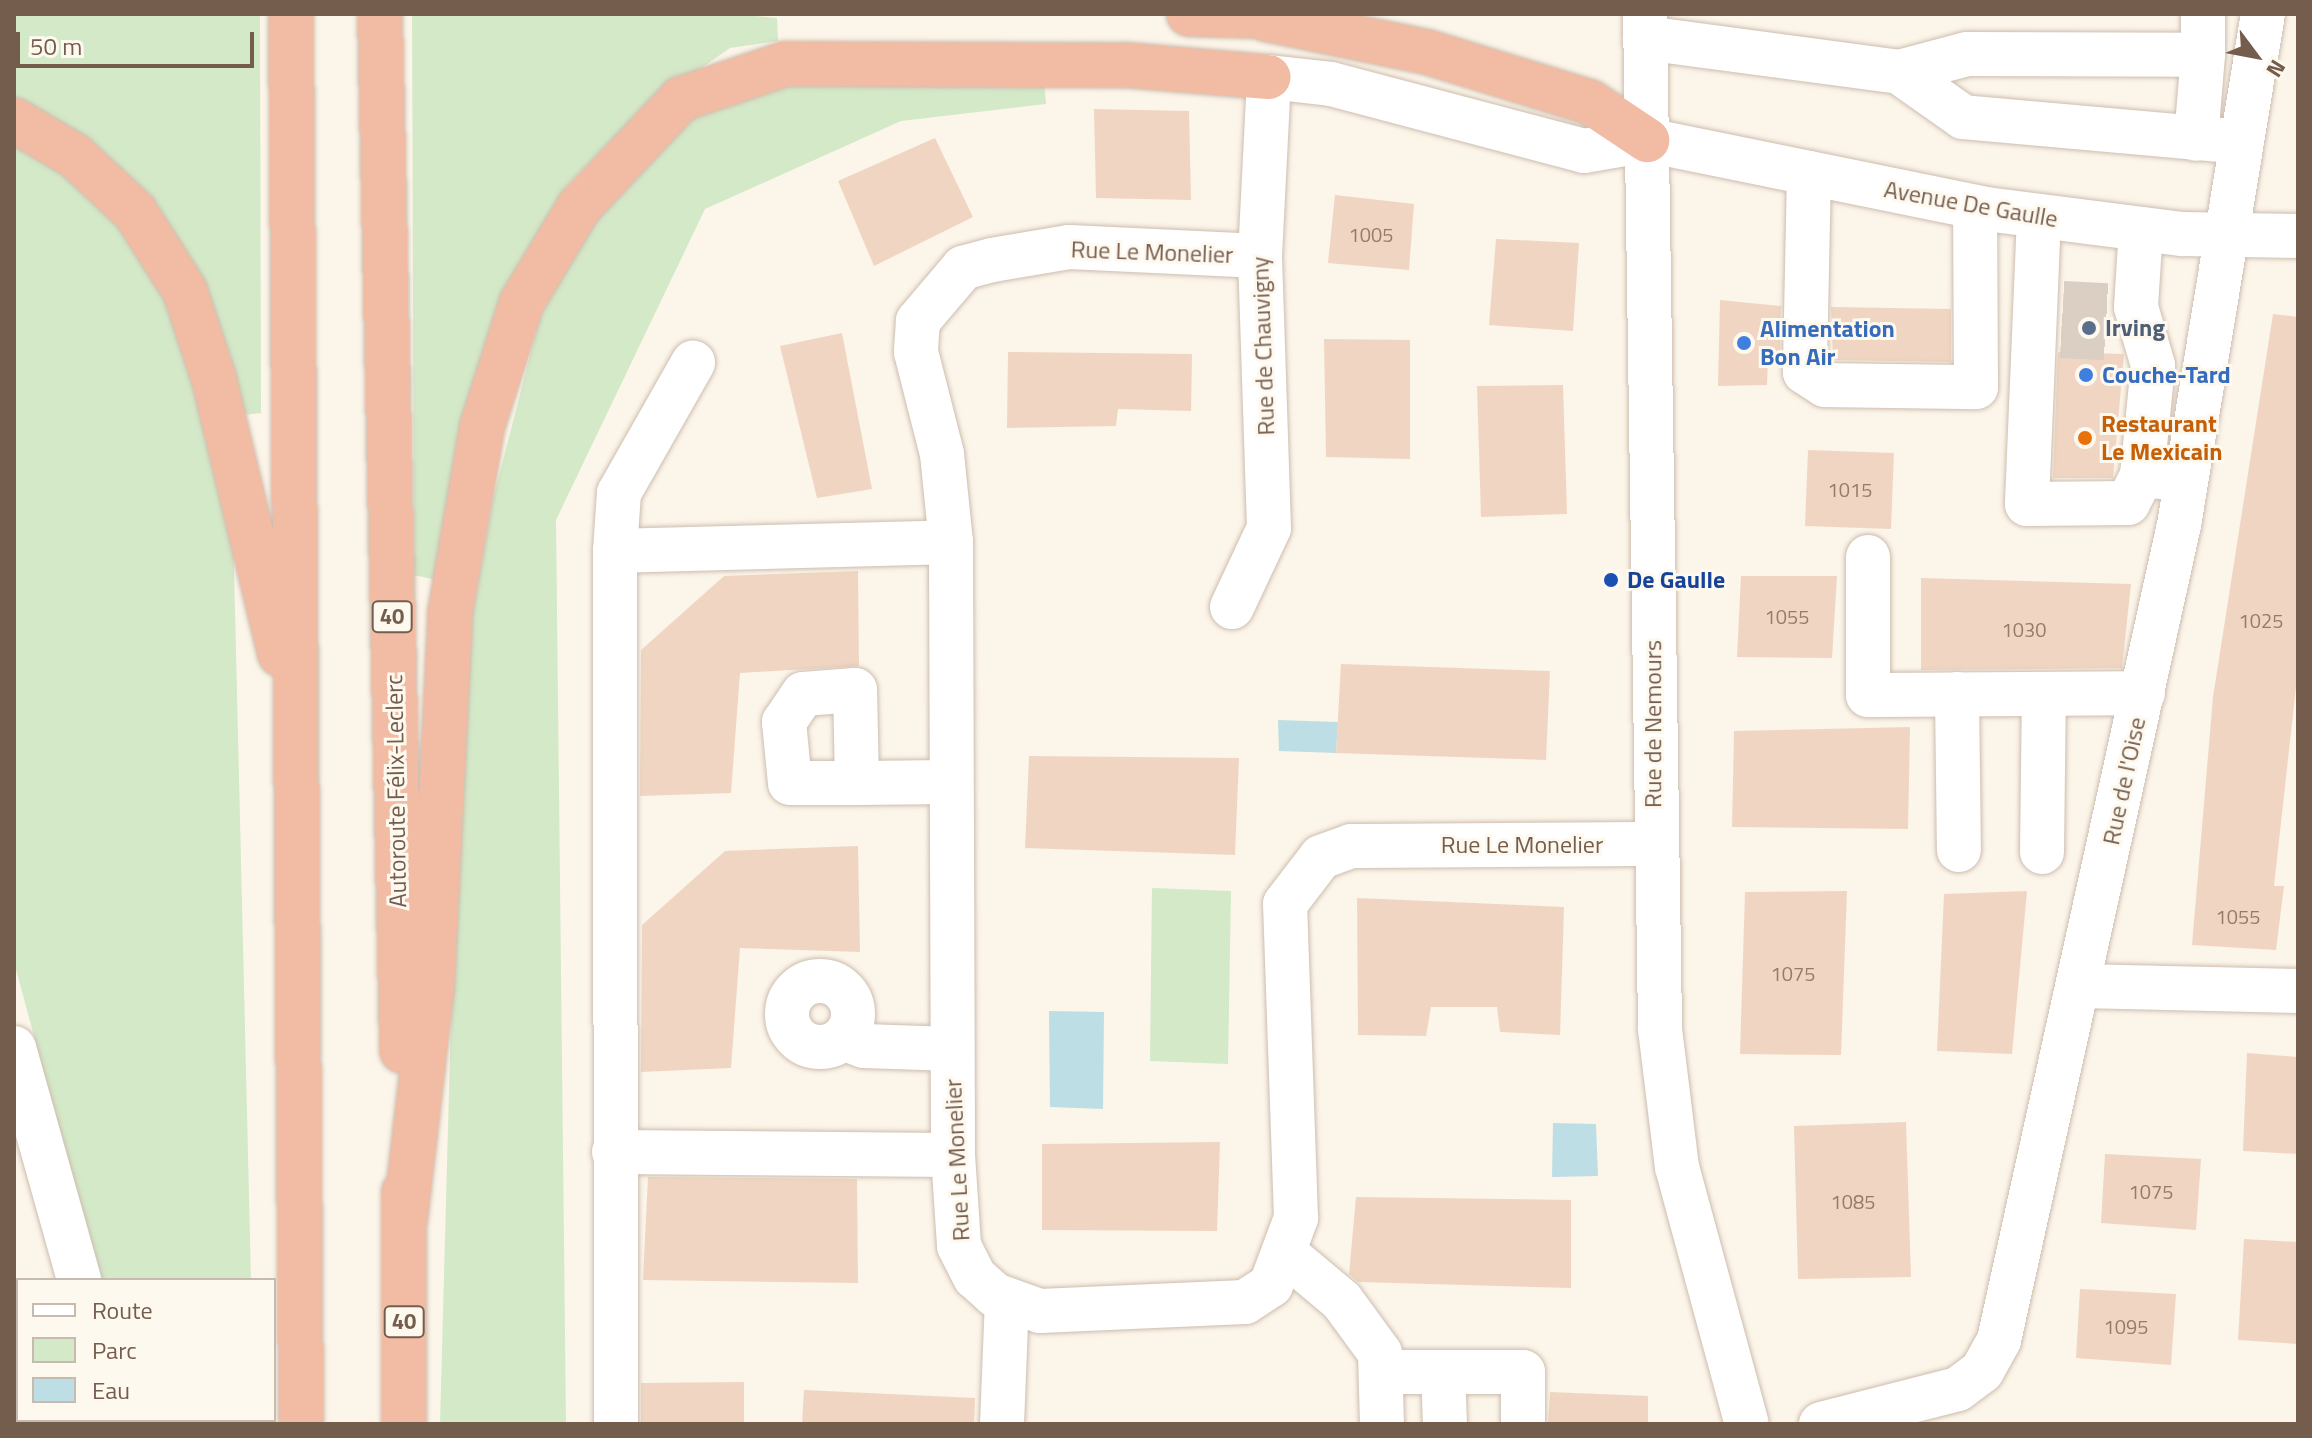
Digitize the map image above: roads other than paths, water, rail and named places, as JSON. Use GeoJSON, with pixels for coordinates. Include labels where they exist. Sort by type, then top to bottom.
{"type":"FeatureCollection","features":[{"type":"Feature","properties":{"kind":"highway"},"geometry":{"type":"LineString","coordinates":[[291,14],[300,736],[301,1424]]}},
{"type":"Feature","properties":{"kind":"highway","name":"Autoroute Félix-Leclerc"},"geometry":{"type":"LineString","coordinates":[[380,14],[405,1220],[404,1424]]}},
{"type":"Feature","properties":{"kind":"highway"},"geometry":{"type":"LineString","coordinates":[[1189,14],[1266,19],[1355,14]]}},
{"type":"Feature","properties":{"kind":"highway"},"geometry":{"type":"LineString","coordinates":[[1266,19],[1427,52],[1590,102],[1647,140]]}},
{"type":"Feature","properties":{"kind":"highway"},"geometry":{"type":"LineString","coordinates":[[405,1220],[432,987],[450,613],[482,427],[522,302],[579,207],[681,99],[785,64],[1125,65],[1269,77]]}},
{"type":"Feature","properties":{"kind":"highway"},"geometry":{"type":"LineString","coordinates":[[14,120],[75,156],[135,212],[185,291],[214,379],[300,736]]}},
{"type":"Feature","properties":{"kind":"street","name":"Rue de l'Oise"},"geometry":{"type":"LineString","coordinates":[[1821,1424],[1958,1389],[1982,1371],[1999,1340],[2025,1241],[2186,480],[2263,14]]}},
{"type":"Feature","properties":{"kind":"street"},"geometry":{"type":"LineString","coordinates":[[1645,26],[1899,72],[1963,117],[2241,142]]}},
{"type":"Feature","properties":{"kind":"street","name":"Rue de Nemours"},"geometry":{"type":"LineString","coordinates":[[1645,26],[1654,844],[1660,1029],[1677,1167],[1747,1424]]}},
{"type":"Feature","properties":{"kind":"street"},"geometry":{"type":"LineString","coordinates":[[1899,72],[1967,54],[2203,34],[2196,139]]}},
{"type":"Feature","properties":{"kind":"street"},"geometry":{"type":"LineString","coordinates":[[1269,77],[1331,84],[1584,151],[1647,140]]}},
{"type":"Feature","properties":{"kind":"street","name":"Rue de Chauvigny"},"geometry":{"type":"LineString","coordinates":[[1232,607],[1269,528],[1260,256],[1269,77]]}},
{"type":"Feature","properties":{"kind":"street","name":"Avenue De Gaulle"},"geometry":{"type":"LineString","coordinates":[[1647,140],[1975,207],[2141,229],[2226,236],[2298,236]]}},
{"type":"Feature","properties":{"kind":"street"},"geometry":{"type":"LineString","coordinates":[[1809,173],[1805,372],[1825,385],[1976,387],[1975,207]]}},
{"type":"Feature","properties":{"kind":"street"},"geometry":{"type":"LineString","coordinates":[[2039,216],[2048,319],[2027,504],[2128,503],[2142,475],[2135,331],[2141,229]]}},
{"type":"Feature","properties":{"kind":"street","name":"Rue Le Monelier"},"geometry":{"type":"LineString","coordinates":[[1260,256],[1069,247],[963,268],[918,321],[916,352],[942,454],[951,542],[953,1155],[959,1246],[975,1277],[1007,1301],[1040,1311],[1245,1302],[1271,1285],[1286,1254],[1296,1218],[1285,904],[1302,877],[1321,857],[1351,846],[1654,844]]}},
{"type":"Feature","properties":{"kind":"street"},"geometry":{"type":"LineString","coordinates":[[2135,331],[2203,373]]}},
{"type":"Feature","properties":{"kind":"street"},"geometry":{"type":"LineString","coordinates":[[616,1424],[615,551],[619,493],[693,363]]}},
{"type":"Feature","properties":{"kind":"street"},"geometry":{"type":"LineString","coordinates":[[2142,475],[2186,480]]}},
{"type":"Feature","properties":{"kind":"street"},"geometry":{"type":"LineString","coordinates":[[615,551],[951,542]]}},
{"type":"Feature","properties":{"kind":"street"},"geometry":{"type":"LineString","coordinates":[[1868,557],[1868,695],[2143,693]]}},
{"type":"Feature","properties":{"kind":"street"},"geometry":{"type":"LineString","coordinates":[[1957,694],[1959,850]]}},
{"type":"Feature","properties":{"kind":"street"},"geometry":{"type":"LineString","coordinates":[[2042,852],[2044,694]]}},
{"type":"Feature","properties":{"kind":"street"},"geometry":{"type":"LineString","coordinates":[[857,783],[951,782]]}},
{"type":"Feature","properties":{"kind":"street"},"geometry":{"type":"LineString","coordinates":[[2080,986],[2298,991]]}},
{"type":"Feature","properties":{"kind":"street"},"geometry":{"type":"LineString","coordinates":[[843,1038],[864,1046],[952,1049]]}},
{"type":"Feature","properties":{"kind":"street"},"geometry":{"type":"LineString","coordinates":[[14,1048],[78,1278]]}},
{"type":"Feature","properties":{"kind":"street"},"geometry":{"type":"LineString","coordinates":[[614,1152],[953,1155]]}},
{"type":"Feature","properties":{"kind":"street"},"geometry":{"type":"LineString","coordinates":[[1286,1254],[1342,1301],[1380,1353],[1382,1424]]}},
{"type":"Feature","properties":{"kind":"street"},"geometry":{"type":"LineString","coordinates":[[1002,1424],[1007,1301]]}},
{"type":"Feature","properties":{"kind":"street"},"geometry":{"type":"LineString","coordinates":[[1381,1372],[1523,1372],[1523,1424]]}},
{"type":"Feature","properties":{"kind":"street"},"geometry":{"type":"LineString","coordinates":[[1443,1372],[1445,1424]]}},
{"type":"Feature","properties":{"kind":"water"},"geometry":{"type":"Polygon","coordinates":[[[1278,720],[1338,722],[1336,753],[1279,751],[1278,720]]]}},
{"type":"Feature","properties":{"kind":"water"},"geometry":{"type":"Polygon","coordinates":[[[1049,1011],[1104,1012],[1103,1109],[1050,1107],[1049,1011]]]}},
{"type":"Feature","properties":{"kind":"water"},"geometry":{"type":"Polygon","coordinates":[[[1553,1123],[1596,1124],[1598,1176],[1552,1177],[1553,1123]]]}},
{"type":"Feature","properties":{"kind":"tunnel"},"geometry":{"type":"LineString","coordinates":[[2063,303],[2122,306]]}},
{"type":"Feature","properties":{"kind":"tunnel"},"geometry":{"type":"LineString","coordinates":[[2061,336],[2120,339]]}},
{"type":"Feature","properties":{"kind":"place","name":"Irving"},"geometry":{"type":"Point","coordinates":[2089,328]}},
{"type":"Feature","properties":{"kind":"place","name":"Alimentation Bon Air"},"geometry":{"type":"Point","coordinates":[1744,343]}},
{"type":"Feature","properties":{"kind":"place","name":"Couche-Tard"},"geometry":{"type":"Point","coordinates":[2086,375]}},
{"type":"Feature","properties":{"kind":"place","name":"Restaurant Le Mexicain"},"geometry":{"type":"Point","coordinates":[2085,438]}},
{"type":"Feature","properties":{"kind":"place","name":"De Gaulle"},"geometry":{"type":"Point","coordinates":[1611,580]}}]}
